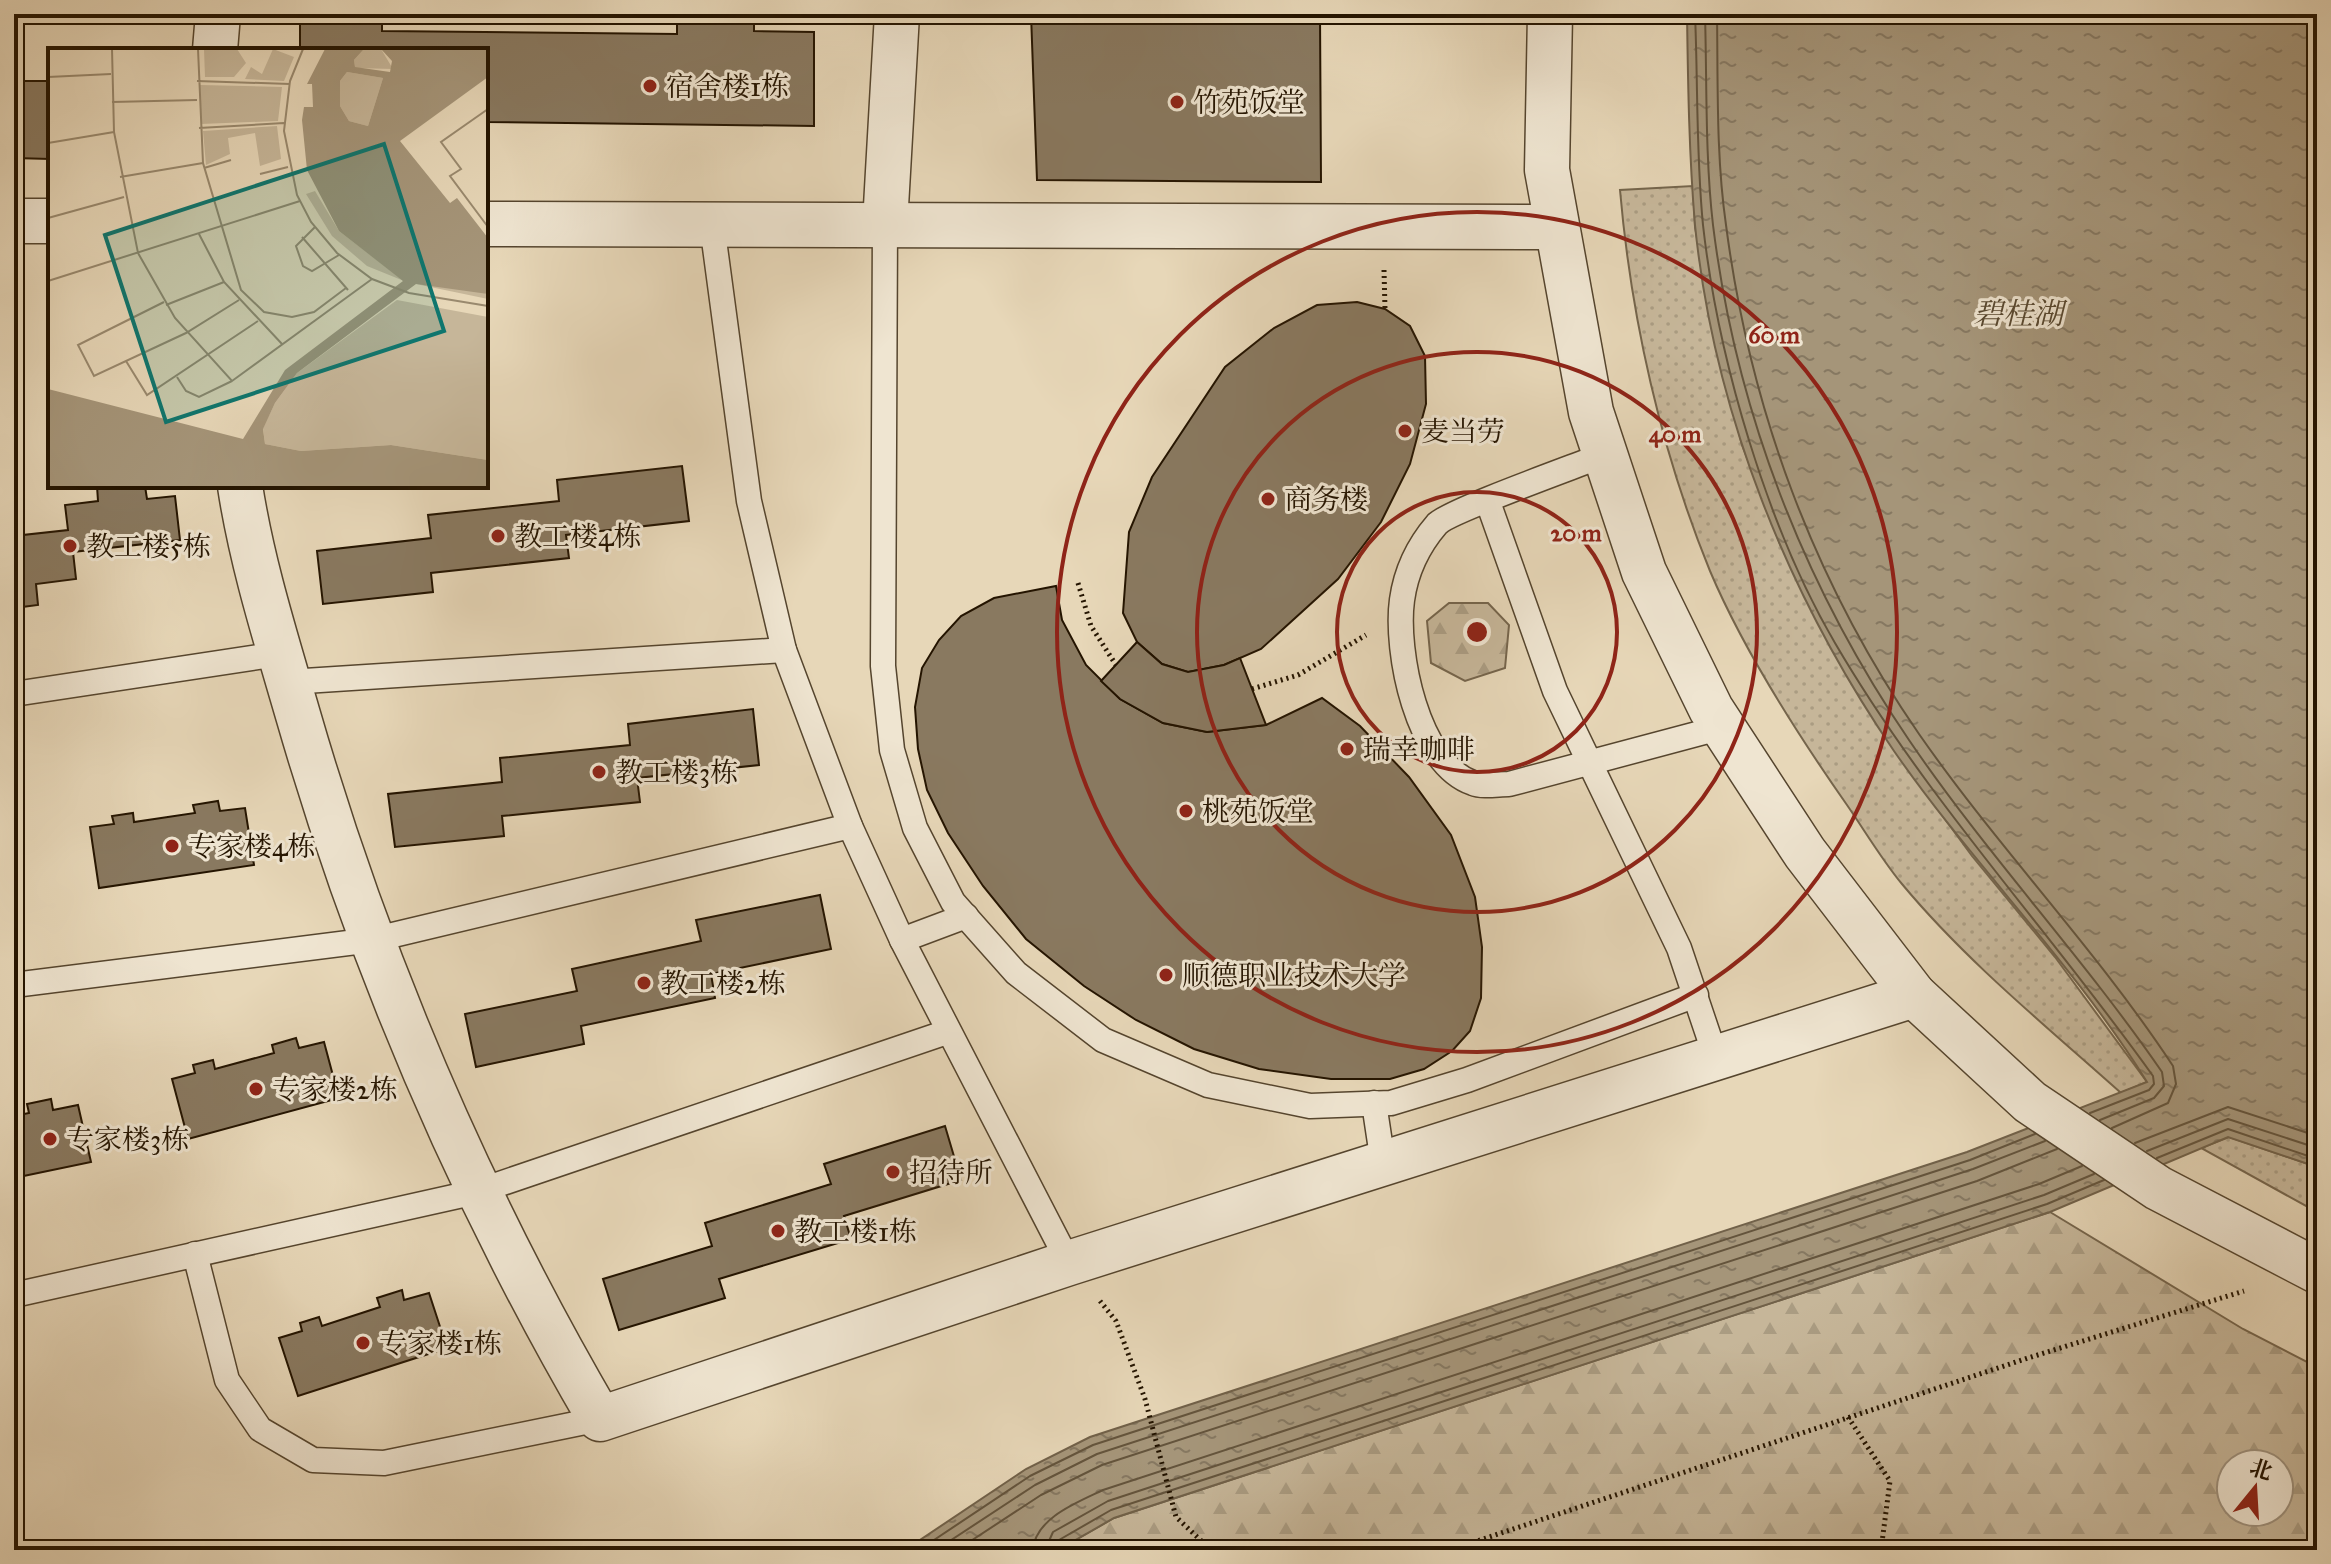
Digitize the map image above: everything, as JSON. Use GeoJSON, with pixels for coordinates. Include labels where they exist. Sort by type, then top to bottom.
{"type":"FeatureCollection","features":[{"type":"Feature","properties":{"kind":"street"},"geometry":{"type":"LineString","coordinates":[[215,48],[218,14]]}},
{"type":"Feature","properties":{"kind":"street"},"geometry":{"type":"LineString","coordinates":[[885,224],[897,14]]}},
{"type":"Feature","properties":{"kind":"street"},"geometry":{"type":"LineString","coordinates":[[1550,14],[1547,170],[1591,412],[1644,572],[1723,727],[1805,853],[1914,995],[2030,1102],[2158,1188],[2317,1271]]}},
{"type":"Feature","properties":{"kind":"street"},"geometry":{"type":"LineString","coordinates":[[14,221],[48,221]]}},
{"type":"Feature","properties":{"kind":"street"},"geometry":{"type":"LineString","coordinates":[[488,224],[1556,227]]}},
{"type":"Feature","properties":{"kind":"street"},"geometry":{"type":"LineString","coordinates":[[240,488],[283,668],[324,803],[372,940],[476,1192],[541,1319],[600,1419],[1069,1263],[1914,995]]}},
{"type":"Feature","properties":{"kind":"lane"},"geometry":{"type":"LineString","coordinates":[[885,224],[883,666],[892,750],[915,828],[953,902],[1016,973],[1103,1040],[1208,1085],[1310,1106],[1391,1103],[1467,1080],[1696,995]]}},
{"type":"Feature","properties":{"kind":"lane"},"geometry":{"type":"LineString","coordinates":[[712,225],[749,501],[784,650],[850,826],[902,940],[1069,1263]]}},
{"type":"Feature","properties":{"kind":"lane"},"geometry":{"type":"LineString","coordinates":[[1606,454],[1440,521],[1413,556],[1401,602],[1405,666],[1419,722],[1451,771],[1474,784],[1509,784],[1723,727]]}},
{"type":"Feature","properties":{"kind":"lane"},"geometry":{"type":"LineString","coordinates":[[1488,502],[1555,691],[1646,872],[1696,995],[1716,1058]]}},
{"type":"Feature","properties":{"kind":"lane"},"geometry":{"type":"LineString","coordinates":[[14,694],[283,668],[784,650]]}},
{"type":"Feature","properties":{"kind":"lane"},"geometry":{"type":"LineString","coordinates":[[14,985],[372,940],[850,826]]}},
{"type":"Feature","properties":{"kind":"lane"},"geometry":{"type":"LineString","coordinates":[[902,940],[966,916]]}},
{"type":"Feature","properties":{"kind":"lane"},"geometry":{"type":"LineString","coordinates":[[14,1295],[476,1192],[947,1032]]}},
{"type":"Feature","properties":{"kind":"lane"},"geometry":{"type":"LineString","coordinates":[[1374,1103],[1383,1163]]}},
{"type":"Feature","properties":{"kind":"lane"},"geometry":{"type":"LineString","coordinates":[[195,1254],[227,1380],[260,1429],[313,1460],[384,1463],[600,1419]]}},
{"type":"Feature","properties":{"kind":"path"},"geometry":{"type":"LineString","coordinates":[[1078,583],[1091,626],[1116,665]]}},
{"type":"Feature","properties":{"kind":"path"},"geometry":{"type":"LineString","coordinates":[[1252,689],[1298,675],[1358,641],[1401,602]]}},
{"type":"Feature","properties":{"kind":"path"},"geometry":{"type":"LineString","coordinates":[[1069,1263],[1116,1321],[1145,1399],[1176,1517],[1211,1550]]}},
{"type":"Feature","properties":{"kind":"path"},"geometry":{"type":"LineString","coordinates":[[1450,1550],[1848,1417],[2244,1291]]}},
{"type":"Feature","properties":{"kind":"path"},"geometry":{"type":"LineString","coordinates":[[1848,1417],[1890,1481],[1881,1550]]}},
{"type":"Feature","properties":{"kind":"green space"},"geometry":{"type":"Polygon","coordinates":[[[1693,186],[1695,227],[1713,332],[1742,445],[1780,544],[1895,751],[1972,856],[2055,957],[2147,1082],[2121,1093],[2007,992],[1927,912],[1888,865],[1810,750],[1738,631],[1710,571],[1663,431],[1640,335],[1620,190],[1693,186]]]}},
{"type":"Feature","properties":{"kind":"green space"},"geometry":{"type":"Polygon","coordinates":[[[1449,603],[1488,603],[1509,625],[1505,668],[1465,681],[1431,663],[1427,621],[1449,603]]]}},
{"type":"Feature","properties":{"kind":"green space"},"geometry":{"type":"Polygon","coordinates":[[[2229,1137],[2317,1167],[2317,1212],[2201,1148],[2229,1137]]]}},
{"type":"Feature","properties":{"kind":"green space"},"geometry":{"type":"Polygon","coordinates":[[[2050,1212],[2243,1329],[2317,1367],[2317,1550],[1058,1550],[1114,1518],[2050,1212]]]}},
{"type":"Feature","properties":{"kind":"water","name":"碧桂湖"},"geometry":{"type":"Polygon","coordinates":[[[1687,14],[2317,14],[2317,1167],[2228,1137],[2050,1212],[1114,1518],[1058,1550],[905,1550],[1026,1469],[1090,1437],[1967,1152],[2147,1082],[2056,955],[1894,751],[1856,692],[1789,566],[1738,433],[1719,365],[1705,295],[1693,199],[1687,14]]]}},
{"type":"Feature","properties":{"kind":"building","name":"宿舍楼1栋"},"geometry":{"type":"Polygon","coordinates":[[[300,14],[382,14],[382,31],[677,34],[677,14],[754,14],[754,31],[814,32],[814,126],[488,122],[488,48],[300,48],[300,14]]]}},
{"type":"Feature","properties":{"kind":"building","name":"竹苑饭堂"},"geometry":{"type":"Polygon","coordinates":[[[1031,14],[1320,14],[1321,182],[1037,180],[1031,14]]]}},
{"type":"Feature","properties":{"kind":"building"},"geometry":{"type":"Polygon","coordinates":[[[14,81],[48,81],[48,159],[14,158],[14,81]]]}},
{"type":"Feature","properties":{"kind":"building","name":"商务楼"},"geometry":{"type":"Polygon","coordinates":[[[1357,302],[1385,309],[1410,326],[1425,356],[1426,404],[1410,464],[1381,522],[1338,579],[1261,649],[1224,665],[1188,672],[1162,664],[1137,642],[1123,613],[1129,532],[1152,477],[1225,367],[1274,328],[1317,305],[1357,302]]]}},
{"type":"Feature","properties":{"kind":"building","name":"教工楼4栋"},"geometry":{"type":"Polygon","coordinates":[[[682,466],[689,521],[566,535],[569,558],[431,573],[433,592],[323,604],[317,551],[431,538],[428,515],[559,501],[557,480],[682,466]]]}},
{"type":"Feature","properties":{"kind":"building","name":"教工楼5栋"},"geometry":{"type":"Polygon","coordinates":[[[97,488],[145,488],[147,499],[175,496],[180,540],[73,552],[76,579],[36,584],[38,605],[14,608],[14,536],[68,530],[65,505],[98,501],[97,488]]]}},
{"type":"Feature","properties":{"kind":"building","name":"桃苑饭堂"},"geometry":{"type":"Polygon","coordinates":[[[1056,586],[1062,620],[1086,665],[1120,699],[1163,723],[1207,732],[1266,725],[1322,698],[1360,726],[1409,777],[1451,835],[1475,897],[1482,947],[1481,998],[1470,1031],[1452,1051],[1424,1069],[1390,1079],[1331,1079],[1259,1069],[1194,1049],[1136,1020],[1084,986],[1026,939],[983,886],[948,833],[927,790],[918,749],[915,707],[922,668],[939,640],[961,616],[994,598],[1056,586]]]}},
{"type":"Feature","properties":{"kind":"building"},"geometry":{"type":"Polygon","coordinates":[[[1137,642],[1162,664],[1188,672],[1224,665],[1240,658],[1266,725],[1207,732],[1163,723],[1120,699],[1101,681],[1137,642]]]}},
{"type":"Feature","properties":{"kind":"building","name":"教工楼3栋"},"geometry":{"type":"Polygon","coordinates":[[[753,709],[759,765],[637,778],[640,802],[502,816],[504,836],[395,847],[388,794],[502,782],[500,758],[630,745],[628,724],[753,709]]]}},
{"type":"Feature","properties":{"kind":"building","name":"专家楼4栋"},"geometry":{"type":"Polygon","coordinates":[[[218,801],[220,811],[245,808],[254,865],[99,888],[90,827],[114,824],[112,816],[133,813],[134,822],[195,813],[193,805],[218,801]]]}},
{"type":"Feature","properties":{"kind":"building","name":"教工楼2栋"},"geometry":{"type":"Polygon","coordinates":[[[820,895],[831,949],[711,974],[715,998],[581,1026],[584,1044],[476,1067],[465,1014],[577,991],[572,969],[701,941],[696,920],[820,895]]]}},
{"type":"Feature","properties":{"kind":"building","name":"专家楼2栋"},"geometry":{"type":"Polygon","coordinates":[[[296,1038],[299,1048],[324,1042],[339,1098],[188,1139],[172,1079],[195,1073],[193,1065],[213,1060],[215,1069],[274,1053],[272,1045],[296,1038]]]}},
{"type":"Feature","properties":{"kind":"building","name":"专家楼3栋"},"geometry":{"type":"Polygon","coordinates":[[[51,1099],[53,1110],[78,1105],[91,1162],[14,1178],[14,1116],[29,1113],[27,1104],[51,1099]]]}},
{"type":"Feature","properties":{"kind":"building","name":"教工楼1栋"},"geometry":{"type":"Polygon","coordinates":[[[945,1126],[961,1180],[844,1216],[851,1239],[719,1279],[725,1298],[619,1330],[603,1279],[712,1246],[705,1223],[831,1184],[824,1164],[945,1126]]]}},
{"type":"Feature","properties":{"kind":"building","name":"专家楼1栋"},"geometry":{"type":"Polygon","coordinates":[[[402,1290],[404,1300],[429,1293],[447,1348],[298,1396],[279,1338],[302,1331],[300,1323],[319,1317],[322,1326],[380,1307],[377,1298],[402,1290]]]}},
{"type":"Feature","properties":{"kind":"place","name":"宿舍楼1栋"},"geometry":{"type":"Point","coordinates":[650,86]}},
{"type":"Feature","properties":{"kind":"place","name":"竹苑饭堂"},"geometry":{"type":"Point","coordinates":[1177,102]}},
{"type":"Feature","properties":{"kind":"place","name":"麦当劳"},"geometry":{"type":"Point","coordinates":[1405,431]}},
{"type":"Feature","properties":{"kind":"place","name":"商务楼"},"geometry":{"type":"Point","coordinates":[1268,499]}},
{"type":"Feature","properties":{"kind":"place","name":"教工楼4栋"},"geometry":{"type":"Point","coordinates":[498,536]}},
{"type":"Feature","properties":{"kind":"place","name":"教工楼5栋"},"geometry":{"type":"Point","coordinates":[70,546]}},
{"type":"Feature","properties":{"kind":"place","name":"瑞幸咖啡"},"geometry":{"type":"Point","coordinates":[1347,749]}},
{"type":"Feature","properties":{"kind":"place","name":"教工楼3栋"},"geometry":{"type":"Point","coordinates":[599,772]}},
{"type":"Feature","properties":{"kind":"place","name":"桃苑饭堂"},"geometry":{"type":"Point","coordinates":[1186,811]}},
{"type":"Feature","properties":{"kind":"place","name":"专家楼4栋"},"geometry":{"type":"Point","coordinates":[172,846]}},
{"type":"Feature","properties":{"kind":"place","name":"顺德职业技术大学"},"geometry":{"type":"Point","coordinates":[1166,975]}},
{"type":"Feature","properties":{"kind":"place","name":"教工楼2栋"},"geometry":{"type":"Point","coordinates":[644,983]}},
{"type":"Feature","properties":{"kind":"place","name":"专家楼2栋"},"geometry":{"type":"Point","coordinates":[256,1089]}},
{"type":"Feature","properties":{"kind":"place","name":"专家楼3栋"},"geometry":{"type":"Point","coordinates":[50,1139]}},
{"type":"Feature","properties":{"kind":"place","name":"招待所"},"geometry":{"type":"Point","coordinates":[893,1172]}},
{"type":"Feature","properties":{"kind":"place","name":"教工楼1栋"},"geometry":{"type":"Point","coordinates":[778,1231]}},
{"type":"Feature","properties":{"kind":"place","name":"专家楼1栋"},"geometry":{"type":"Point","coordinates":[363,1343]}}]}
